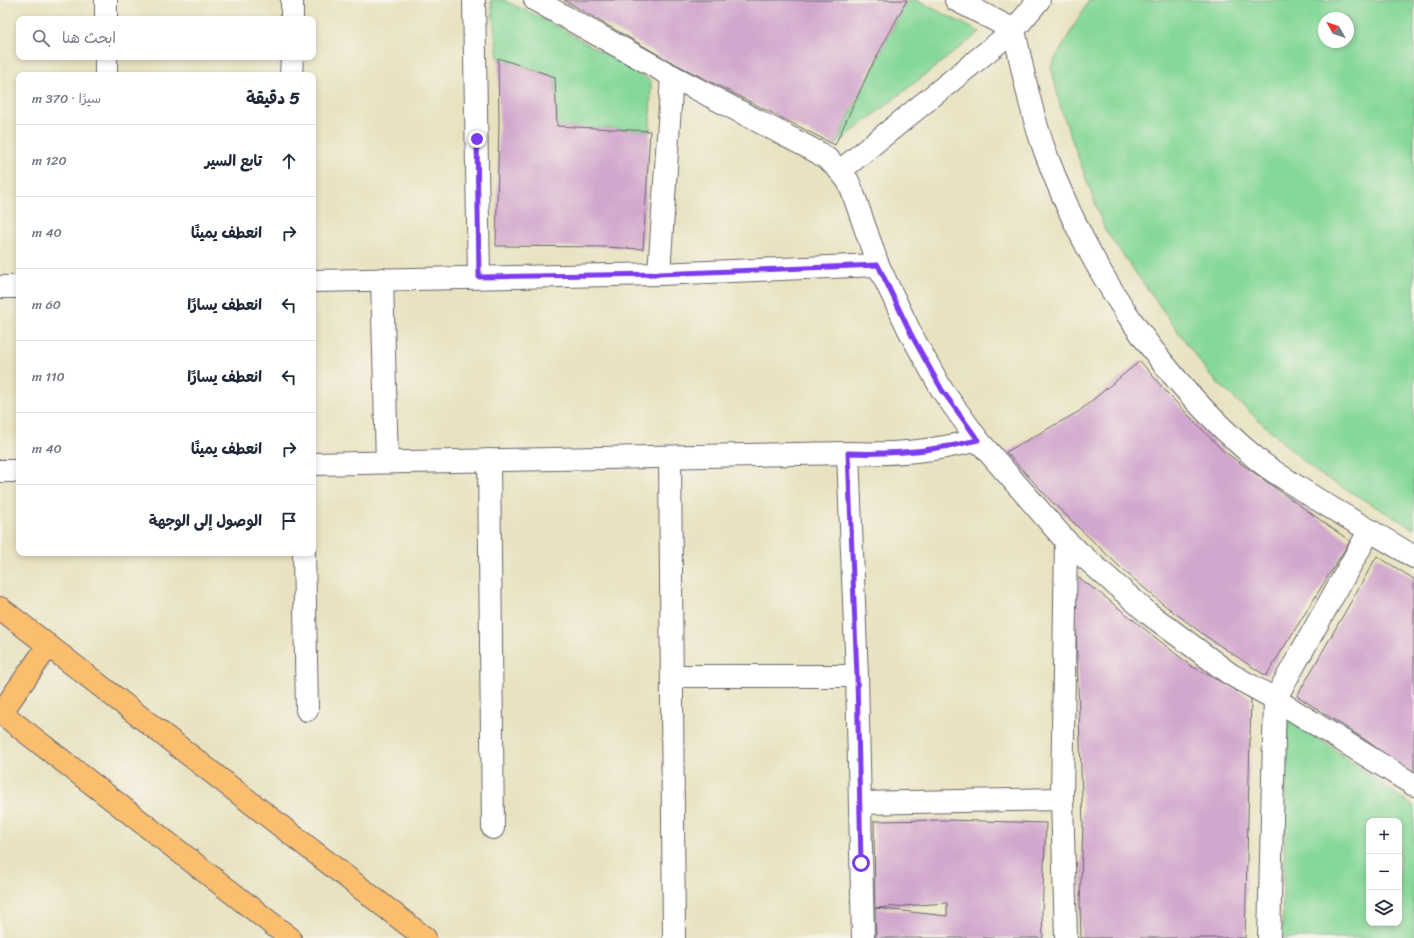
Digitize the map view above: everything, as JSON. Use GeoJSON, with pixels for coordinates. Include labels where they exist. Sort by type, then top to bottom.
{"type":"FeatureCollection","features":[{"type":"Feature","properties":{"kind":"main road"},"geometry":{"type":"LineString","coordinates":[[0,608],[425,938]]}},
{"type":"Feature","properties":{"kind":"main road"},"geometry":{"type":"LineString","coordinates":[[48,646],[0,713],[290,938]]}},
{"type":"Feature","properties":{"kind":"street"},"geometry":{"type":"LineString","coordinates":[[106,0],[106,16]]}},
{"type":"Feature","properties":{"kind":"street"},"geometry":{"type":"LineString","coordinates":[[292,0],[292,16]]}},
{"type":"Feature","properties":{"kind":"street"},"geometry":{"type":"LineString","coordinates":[[474,0],[479,277]]}},
{"type":"Feature","properties":{"kind":"street"},"geometry":{"type":"LineString","coordinates":[[535,0],[672,76],[819,153],[830,161],[840,171],[853,193],[878,265],[912,336],[942,390],[978,440],[1066,541],[1148,614],[1230,674],[1275,699],[1414,785]]}},
{"type":"Feature","properties":{"kind":"street"},"geometry":{"type":"LineString","coordinates":[[956,0],[1014,30]]}},
{"type":"Feature","properties":{"kind":"street"},"geometry":{"type":"LineString","coordinates":[[840,171],[1014,30],[1039,0]]}},
{"type":"Feature","properties":{"kind":"street"},"geometry":{"type":"LineString","coordinates":[[1014,30],[1027,92],[1045,153],[1069,211],[1090,254],[1131,322],[1180,384],[1212,419],[1259,462],[1318,501],[1414,557]]}},
{"type":"Feature","properties":{"kind":"street"},"geometry":{"type":"LineString","coordinates":[[106,60],[106,72]]}},
{"type":"Feature","properties":{"kind":"street"},"geometry":{"type":"LineString","coordinates":[[292,60],[292,72]]}},
{"type":"Feature","properties":{"kind":"street"},"geometry":{"type":"LineString","coordinates":[[659,274],[672,76]]}},
{"type":"Feature","properties":{"kind":"street"},"geometry":{"type":"LineString","coordinates":[[316,281],[659,274],[878,265]]}},
{"type":"Feature","properties":{"kind":"street"},"geometry":{"type":"LineString","coordinates":[[382,280],[387,462]]}},
{"type":"Feature","properties":{"kind":"street"},"geometry":{"type":"LineString","coordinates":[[0,287],[16,287]]}},
{"type":"Feature","properties":{"kind":"street"},"geometry":{"type":"LineString","coordinates":[[316,464],[670,456],[848,453],[881,454],[946,448],[978,440]]}},
{"type":"Feature","properties":{"kind":"street"},"geometry":{"type":"LineString","coordinates":[[848,453],[857,676],[863,938]]}},
{"type":"Feature","properties":{"kind":"street"},"geometry":{"type":"LineString","coordinates":[[670,456],[674,938]]}},
{"type":"Feature","properties":{"kind":"street"},"geometry":{"type":"LineString","coordinates":[[489,460],[493,828]]}},
{"type":"Feature","properties":{"kind":"street"},"geometry":{"type":"LineString","coordinates":[[0,471],[16,470]]}},
{"type":"Feature","properties":{"kind":"street"},"geometry":{"type":"LineString","coordinates":[[1269,938],[1275,699],[1370,530]]}},
{"type":"Feature","properties":{"kind":"street"},"geometry":{"type":"LineString","coordinates":[[1066,541],[1062,799],[1066,938]]}},
{"type":"Feature","properties":{"kind":"street"},"geometry":{"type":"LineString","coordinates":[[304,556],[307,710]]}},
{"type":"Feature","properties":{"kind":"street"},"geometry":{"type":"LineString","coordinates":[[672,676],[857,676]]}},
{"type":"Feature","properties":{"kind":"street"},"geometry":{"type":"LineString","coordinates":[[860,803],[1062,799]]}},
{"type":"Feature","properties":{"kind":"green space"},"geometry":{"type":"Polygon","coordinates":[[[491,0],[503,0],[550,22],[651,81],[650,131],[557,126],[555,77],[498,58],[491,0]]]}},
{"type":"Feature","properties":{"kind":"green space"},"geometry":{"type":"Polygon","coordinates":[[[907,0],[916,0],[980,32],[835,145],[907,0]]]}},
{"type":"Feature","properties":{"kind":"green space"},"geometry":{"type":"Polygon","coordinates":[[[1089,0],[1414,0],[1414,529],[1316,472],[1211,377],[1105,230],[1061,110],[1051,66],[1089,0]]]}},
{"type":"Feature","properties":{"kind":"green space"},"geometry":{"type":"Polygon","coordinates":[[[1288,716],[1414,807],[1414,938],[1282,938],[1288,716]]]}},
{"type":"Feature","properties":{"kind":"building"},"geometry":{"type":"Polygon","coordinates":[[[564,0],[907,0],[869,71],[835,145],[664,58],[564,0]]]}},
{"type":"Feature","properties":{"kind":"building"},"geometry":{"type":"Polygon","coordinates":[[[498,58],[555,77],[557,126],[650,131],[643,249],[496,246],[499,123],[498,58]]]}},
{"type":"Feature","properties":{"kind":"building"},"geometry":{"type":"Polygon","coordinates":[[[1140,361],[1169,395],[1222,450],[1350,541],[1266,676],[1207,637],[1163,604],[1122,569],[1051,501],[1006,452],[1078,412],[1140,361]]]}},
{"type":"Feature","properties":{"kind":"building"},"geometry":{"type":"Polygon","coordinates":[[[1377,556],[1414,579],[1414,776],[1367,741],[1297,696],[1377,556]]]}},
{"type":"Feature","properties":{"kind":"building"},"geometry":{"type":"Polygon","coordinates":[[[1074,574],[1191,666],[1251,698],[1245,938],[1081,938],[1080,905],[1083,825],[1074,574]]]}},
{"type":"Feature","properties":{"kind":"building"},"geometry":{"type":"Polygon","coordinates":[[[948,820],[1046,823],[1042,912],[1043,938],[876,938],[875,908],[874,821],[948,820]],[[947,903],[875,908],[947,916],[947,903]]]}},
{"type":"Feature","properties":{"kind":"route"},"geometry":{"type":"LineString","coordinates":[[477,139],[479,277],[659,274],[878,265],[912,336],[942,390],[978,440],[946,448],[913,452],[881,454],[848,453],[857,676],[861,863]]}}]}
